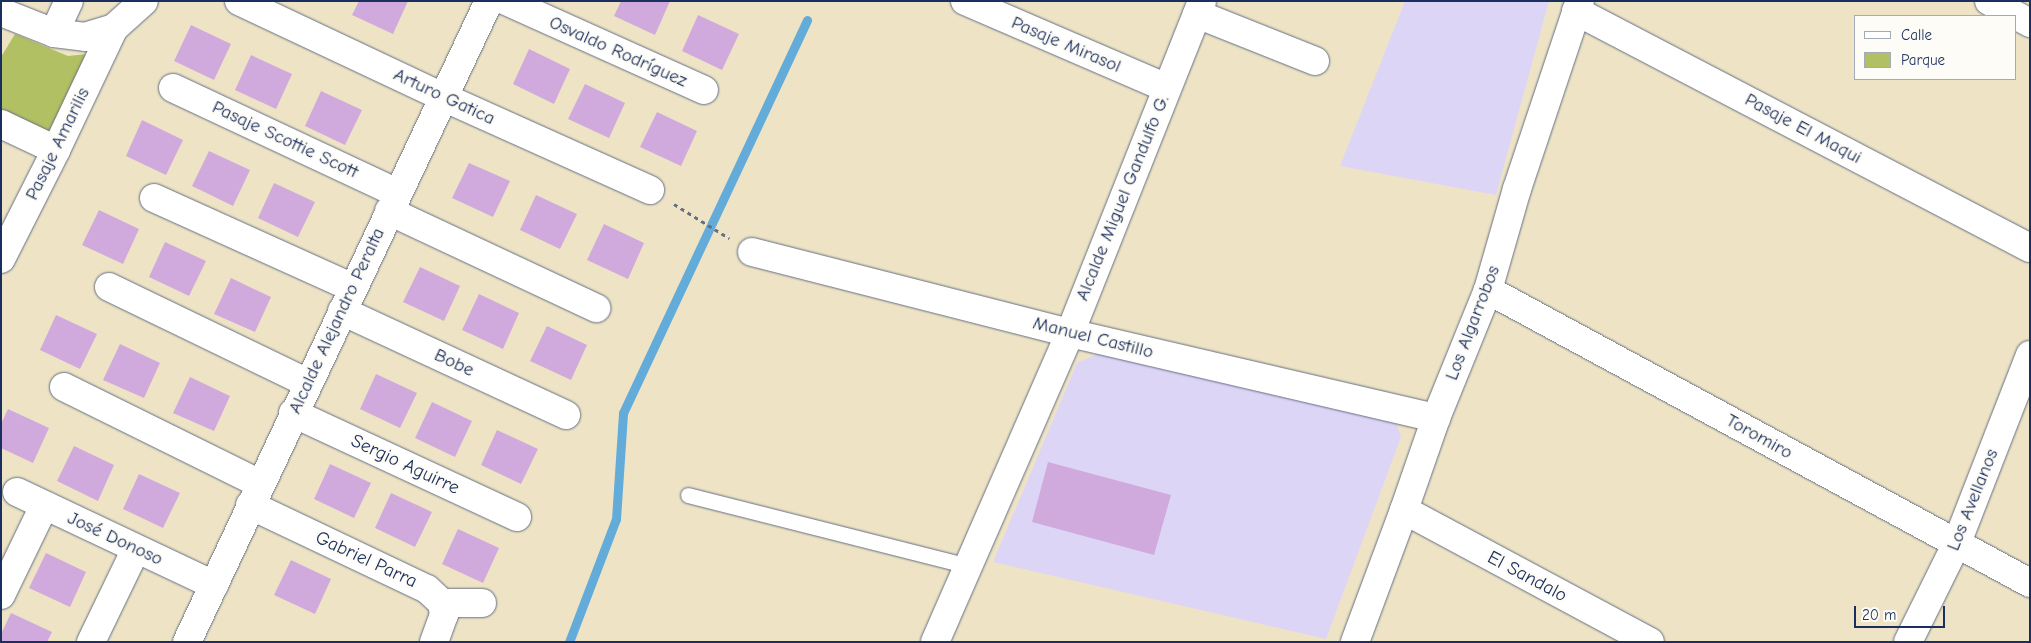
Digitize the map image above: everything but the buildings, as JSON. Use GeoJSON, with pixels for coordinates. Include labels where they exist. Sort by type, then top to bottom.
{"type":"FeatureCollection","features":[{"type":"Feature","properties":{"kind":"street"},"geometry":{"type":"LineString","coordinates":[[54,33],[69,1]]}},
{"type":"Feature","properties":{"kind":"street"},"geometry":{"type":"LineString","coordinates":[[2,14],[54,33],[85,36],[114,28],[144,1]]}},
{"type":"Feature","properties":{"kind":"street","name":"Arturo Gatica"},"geometry":{"type":"LineString","coordinates":[[239,1],[443,97],[650,190]]}},
{"type":"Feature","properties":{"kind":"street","name":"Alcalde Alejandro Peralta"},"geometry":{"type":"LineString","coordinates":[[187,642],[293,413],[490,1]]}},
{"type":"Feature","properties":{"kind":"street","name":"Osvaldo Rodríguez"},"geometry":{"type":"LineString","coordinates":[[506,1],[704,90]]}},
{"type":"Feature","properties":{"kind":"street","name":"Pasaje Mirasol"},"geometry":{"type":"LineString","coordinates":[[965,1],[1167,88]]}},
{"type":"Feature","properties":{"kind":"street"},"geometry":{"type":"LineString","coordinates":[[1993,2],[2030,22]]}},
{"type":"Feature","properties":{"kind":"street","name":"Pasaje El Maqui"},"geometry":{"type":"LineString","coordinates":[[1578,6],[2030,248]]}},
{"type":"Feature","properties":{"kind":"street","name":"Los Algarrobos"},"geometry":{"type":"LineString","coordinates":[[1355,642],[1436,418],[1488,290],[1517,189],[1578,6]]}},
{"type":"Feature","properties":{"kind":"street"},"geometry":{"type":"LineString","coordinates":[[1199,8],[1315,61]]}},
{"type":"Feature","properties":{"kind":"street","name":"Alcalde Miguel Gandulfo G."},"geometry":{"type":"LineString","coordinates":[[935,642],[1070,333],[1199,8]]}},
{"type":"Feature","properties":{"kind":"street","name":"Pasaje Amarilis"},"geometry":{"type":"LineString","coordinates":[[1,259],[56,150],[114,28]]}},
{"type":"Feature","properties":{"kind":"street","name":"Pasaje Scottie Scott"},"geometry":{"type":"LineString","coordinates":[[173,88],[596,308]]}},
{"type":"Feature","properties":{"kind":"street"},"geometry":{"type":"LineString","coordinates":[[1,124],[56,150]]}},
{"type":"Feature","properties":{"kind":"street","name":"Bobe"},"geometry":{"type":"LineString","coordinates":[[154,198],[566,415]]}},
{"type":"Feature","properties":{"kind":"street","name":"Manuel Castillo"},"geometry":{"type":"LineString","coordinates":[[752,252],[1070,333],[1436,418]]}},
{"type":"Feature","properties":{"kind":"street"},"geometry":{"type":"LineString","coordinates":[[109,287],[308,383]]}},
{"type":"Feature","properties":{"kind":"street","name":"Toromiro"},"geometry":{"type":"LineString","coordinates":[[1488,290],[1956,545],[2030,583]]}},
{"type":"Feature","properties":{"kind":"street","name":"Los Avellanos"},"geometry":{"type":"LineString","coordinates":[[1908,642],[1956,545],[2030,355]]}},
{"type":"Feature","properties":{"kind":"street","name":"Gabriel Parra"},"geometry":{"type":"LineString","coordinates":[[64,387],[427,589],[442,603]]}},
{"type":"Feature","properties":{"kind":"street","name":"Sergio Aguirre"},"geometry":{"type":"LineString","coordinates":[[293,413],[517,517]]}},
{"type":"Feature","properties":{"kind":"street","name":"José Donoso"},"geometry":{"type":"LineString","coordinates":[[17,492],[214,585]]}},
{"type":"Feature","properties":{"kind":"street"},"geometry":{"type":"LineString","coordinates":[[1,595],[44,506]]}},
{"type":"Feature","properties":{"kind":"street","name":"El Sandalo"},"geometry":{"type":"LineString","coordinates":[[1404,510],[1609,633],[1650,642]]}},
{"type":"Feature","properties":{"kind":"street"},"geometry":{"type":"LineString","coordinates":[[91,642],[136,549]]}},
{"type":"Feature","properties":{"kind":"street"},"geometry":{"type":"LineString","coordinates":[[434,642],[444,614],[442,603],[482,603]]}},
{"type":"Feature","properties":{"kind":"lane"},"geometry":{"type":"LineString","coordinates":[[688,495],[968,566]]}},
{"type":"Feature","properties":{"kind":"path"},"geometry":{"type":"LineString","coordinates":[[650,190],[752,252]]}},
{"type":"Feature","properties":{"kind":"shaded area"},"geometry":{"type":"Polygon","coordinates":[[[1405,1],[1549,1],[1496,195],[1340,166],[1405,1]]]}},
{"type":"Feature","properties":{"kind":"shaded area"},"geometry":{"type":"Polygon","coordinates":[[[1097,354],[1396,422],[1401,437],[1326,639],[993,562],[1077,363],[1097,354]]]}},
{"type":"Feature","properties":{"kind":"green space"},"geometry":{"type":"Polygon","coordinates":[[[15,34],[68,56],[87,54],[52,132],[1,110],[1,57],[15,34]]]}},
{"type":"Feature","properties":{"kind":"waterway"},"geometry":{"type":"LineString","coordinates":[[569,642],[616,519],[623,413],[807,20]]}}]}
